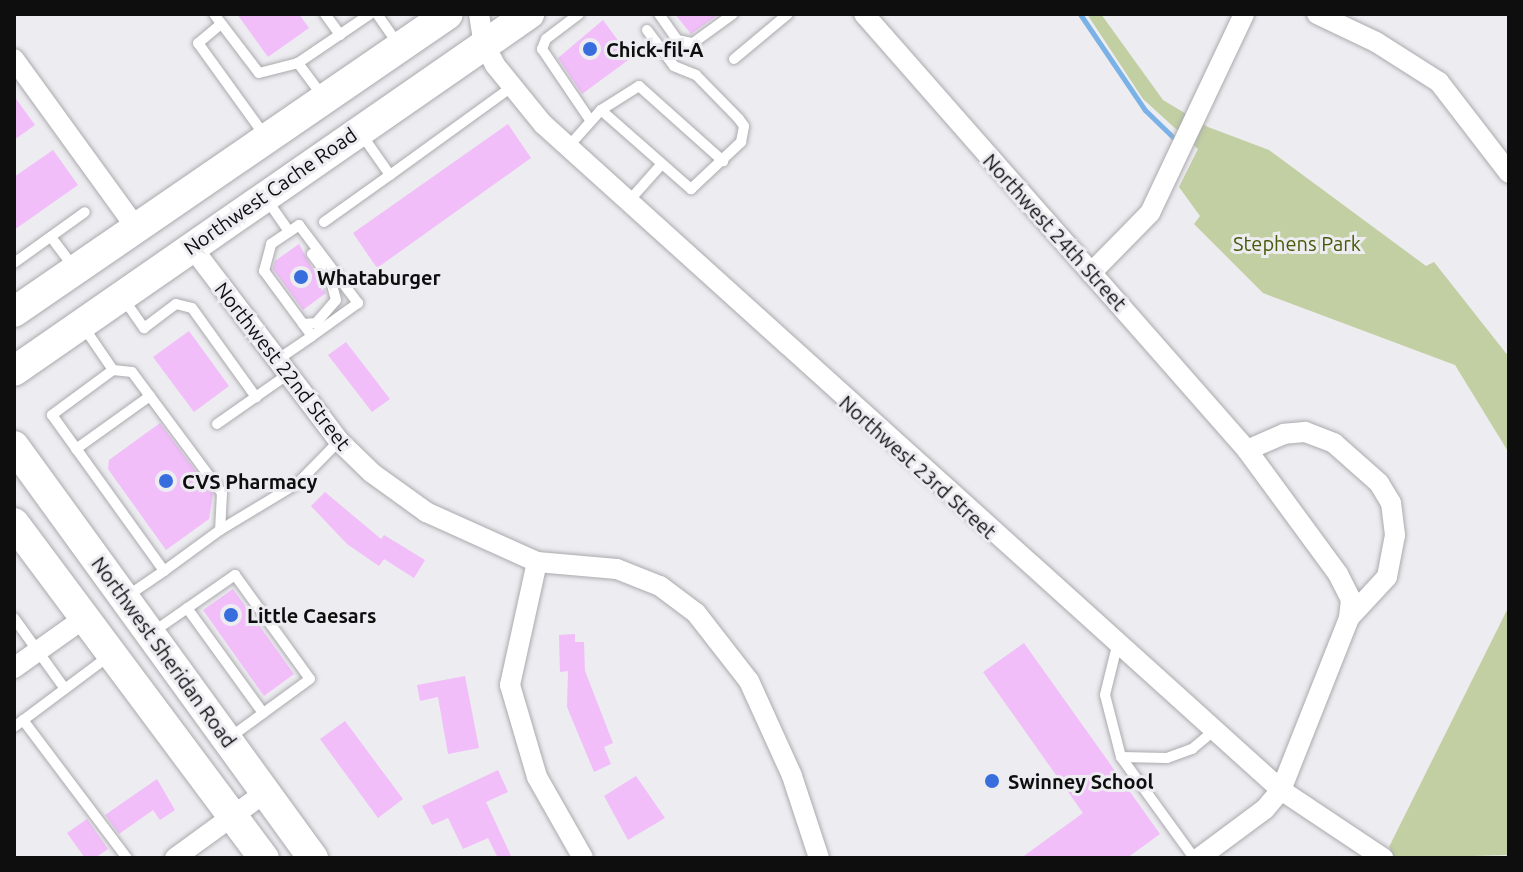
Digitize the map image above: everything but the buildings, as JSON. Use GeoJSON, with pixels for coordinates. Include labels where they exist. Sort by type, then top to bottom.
{"type":"FeatureCollection","features":[{"type":"Feature","properties":{"kind":"main road"},"geometry":{"type":"LineString","coordinates":[[14,312],[135,226],[448,14]]}},
{"type":"Feature","properties":{"kind":"main road","name":"Northwest Cache Road"},"geometry":{"type":"LineString","coordinates":[[14,371],[529,14]]}},
{"type":"Feature","properties":{"kind":"main road","name":"Northwest Sheridan Road"},"geometry":{"type":"LineString","coordinates":[[14,446],[313,858]]}},
{"type":"Feature","properties":{"kind":"main road","name":"Northwest Sheridan Road"},"geometry":{"type":"LineString","coordinates":[[18,538],[111,655],[264,858]]}},
{"type":"Feature","properties":{"kind":"street"},"geometry":{"type":"LineString","coordinates":[[479,14],[484,44]]}},
{"type":"Feature","properties":{"kind":"street","name":"Northwest 24th Street"},"geometry":{"type":"LineString","coordinates":[[864,14],[1247,450],[1338,574],[1351,599],[1349,618]]}},
{"type":"Feature","properties":{"kind":"street"},"geometry":{"type":"LineString","coordinates":[[1091,273],[1150,213],[1244,14]]}},
{"type":"Feature","properties":{"kind":"street"},"geometry":{"type":"LineString","coordinates":[[1317,14],[1376,42],[1439,82],[1509,173]]}},
{"type":"Feature","properties":{"kind":"street","name":"Northwest 23rd Street"},"geometry":{"type":"LineString","coordinates":[[484,44],[510,88],[568,147],[1117,646],[1281,790],[1383,858]]}},
{"type":"Feature","properties":{"kind":"street"},"geometry":{"type":"LineString","coordinates":[[14,59],[135,226]]}},
{"type":"Feature","properties":{"kind":"street","name":"Northwest 22nd Street"},"geometry":{"type":"LineString","coordinates":[[191,246],[339,441],[372,473],[426,512],[537,562],[617,569],[660,586],[696,613],[749,681],[792,776],[819,858]]}},
{"type":"Feature","properties":{"kind":"street"},"geometry":{"type":"LineString","coordinates":[[1197,858],[1265,809],[1281,790],[1349,618],[1387,577],[1395,535],[1391,503],[1379,483],[1334,443],[1305,432],[1284,434],[1247,450]]}},
{"type":"Feature","properties":{"kind":"street"},"geometry":{"type":"LineString","coordinates":[[537,562],[510,685],[537,777],[583,858]]}},
{"type":"Feature","properties":{"kind":"street"},"geometry":{"type":"LineString","coordinates":[[14,668],[83,619]]}},
{"type":"Feature","properties":{"kind":"street"},"geometry":{"type":"LineString","coordinates":[[175,858],[266,792]]}},
{"type":"Feature","properties":{"kind":"lane"},"geometry":{"type":"LineString","coordinates":[[214,14],[259,73],[298,63],[370,14]]}},
{"type":"Feature","properties":{"kind":"lane"},"geometry":{"type":"LineString","coordinates":[[325,14],[340,35]]}},
{"type":"Feature","properties":{"kind":"lane"},"geometry":{"type":"LineString","coordinates":[[377,14],[401,47]]}},
{"type":"Feature","properties":{"kind":"lane"},"geometry":{"type":"LineString","coordinates":[[579,14],[546,39],[542,49],[590,120]]}},
{"type":"Feature","properties":{"kind":"lane"},"geometry":{"type":"LineString","coordinates":[[659,14],[677,40],[693,43],[733,14]]}},
{"type":"Feature","properties":{"kind":"lane"},"geometry":{"type":"LineString","coordinates":[[734,59],[788,14]]}},
{"type":"Feature","properties":{"kind":"lane"},"geometry":{"type":"LineString","coordinates":[[221,24],[198,43],[266,138]]}},
{"type":"Feature","properties":{"kind":"lane"},"geometry":{"type":"LineString","coordinates":[[601,110],[660,166],[691,189],[741,142],[744,126],[696,75],[674,66],[647,30]]}},
{"type":"Feature","properties":{"kind":"lane"},"geometry":{"type":"LineString","coordinates":[[298,63],[324,98]]}},
{"type":"Feature","properties":{"kind":"lane"},"geometry":{"type":"LineString","coordinates":[[568,147],[601,110],[639,86],[723,161]]}},
{"type":"Feature","properties":{"kind":"lane"},"geometry":{"type":"LineString","coordinates":[[324,222],[510,88]]}},
{"type":"Feature","properties":{"kind":"lane"},"geometry":{"type":"LineString","coordinates":[[359,130],[390,175]]}},
{"type":"Feature","properties":{"kind":"lane"},"geometry":{"type":"LineString","coordinates":[[628,202],[660,166]]}},
{"type":"Feature","properties":{"kind":"lane"},"geometry":{"type":"LineString","coordinates":[[264,196],[289,231]]}},
{"type":"Feature","properties":{"kind":"lane"},"geometry":{"type":"LineString","coordinates":[[14,263],[85,212]]}},
{"type":"Feature","properties":{"kind":"lane"},"geometry":{"type":"LineString","coordinates":[[217,424],[256,397],[312,336],[358,303],[299,225],[271,244],[264,271],[312,336]]}},
{"type":"Feature","properties":{"kind":"lane"},"geometry":{"type":"LineString","coordinates":[[303,324],[316,323],[336,300],[336,290],[310,250],[306,234]]}},
{"type":"Feature","properties":{"kind":"lane"},"geometry":{"type":"LineString","coordinates":[[51,237],[75,269]]}},
{"type":"Feature","properties":{"kind":"lane"},"geometry":{"type":"LineString","coordinates":[[121,296],[144,328],[176,304],[192,308],[256,397]]}},
{"type":"Feature","properties":{"kind":"lane"},"geometry":{"type":"LineString","coordinates":[[82,325],[113,370]]}},
{"type":"Feature","properties":{"kind":"lane"},"geometry":{"type":"LineString","coordinates":[[164,571],[52,415],[113,370],[132,372],[222,493],[220,530]]}},
{"type":"Feature","properties":{"kind":"lane"},"geometry":{"type":"LineString","coordinates":[[76,449],[150,396]]}},
{"type":"Feature","properties":{"kind":"lane"},"geometry":{"type":"LineString","coordinates":[[125,598],[220,530],[298,483],[339,441]]}},
{"type":"Feature","properties":{"kind":"lane"},"geometry":{"type":"LineString","coordinates":[[151,633],[235,575],[245,588],[310,679],[228,739]]}},
{"type":"Feature","properties":{"kind":"lane"},"geometry":{"type":"LineString","coordinates":[[187,608],[263,713]]}},
{"type":"Feature","properties":{"kind":"lane"},"geometry":{"type":"LineString","coordinates":[[14,618],[65,689]]}},
{"type":"Feature","properties":{"kind":"lane"},"geometry":{"type":"LineString","coordinates":[[1117,646],[1105,695],[1121,757],[1197,858]]}},
{"type":"Feature","properties":{"kind":"lane"},"geometry":{"type":"LineString","coordinates":[[111,655],[18,724],[127,858]]}},
{"type":"Feature","properties":{"kind":"lane"},"geometry":{"type":"LineString","coordinates":[[1121,757],[1167,758],[1192,749],[1215,730]]}},
{"type":"Feature","properties":{"kind":"green space","name":"Stephens Park"},"geometry":{"type":"Polygon","coordinates":[[[1087,14],[1101,14],[1163,100],[1208,127],[1269,150],[1426,266],[1434,262],[1509,357],[1509,453],[1455,365],[1263,293],[1194,224],[1200,216],[1179,187],[1198,149],[1143,99],[1087,14]]]}},
{"type":"Feature","properties":{"kind":"green space"},"geometry":{"type":"Polygon","coordinates":[[[1509,606],[1509,855],[1394,858],[1389,847],[1509,606]]]}},
{"type":"Feature","properties":{"kind":"waterway"},"geometry":{"type":"LineString","coordinates":[[1080,14],[1145,110],[1176,140]]}},
{"type":"Feature","properties":{"kind":"place","name":"Chick-fil-A"},"geometry":{"type":"Point","coordinates":[590,49]}},
{"type":"Feature","properties":{"kind":"place","name":"Whataburger"},"geometry":{"type":"Point","coordinates":[301,277]}},
{"type":"Feature","properties":{"kind":"place","name":"CVS Pharmacy"},"geometry":{"type":"Point","coordinates":[166,481]}},
{"type":"Feature","properties":{"kind":"place","name":"Little Caesars"},"geometry":{"type":"Point","coordinates":[231,615]}},
{"type":"Feature","properties":{"kind":"place","name":"Swinney School"},"geometry":{"type":"Point","coordinates":[992,781]}}]}
